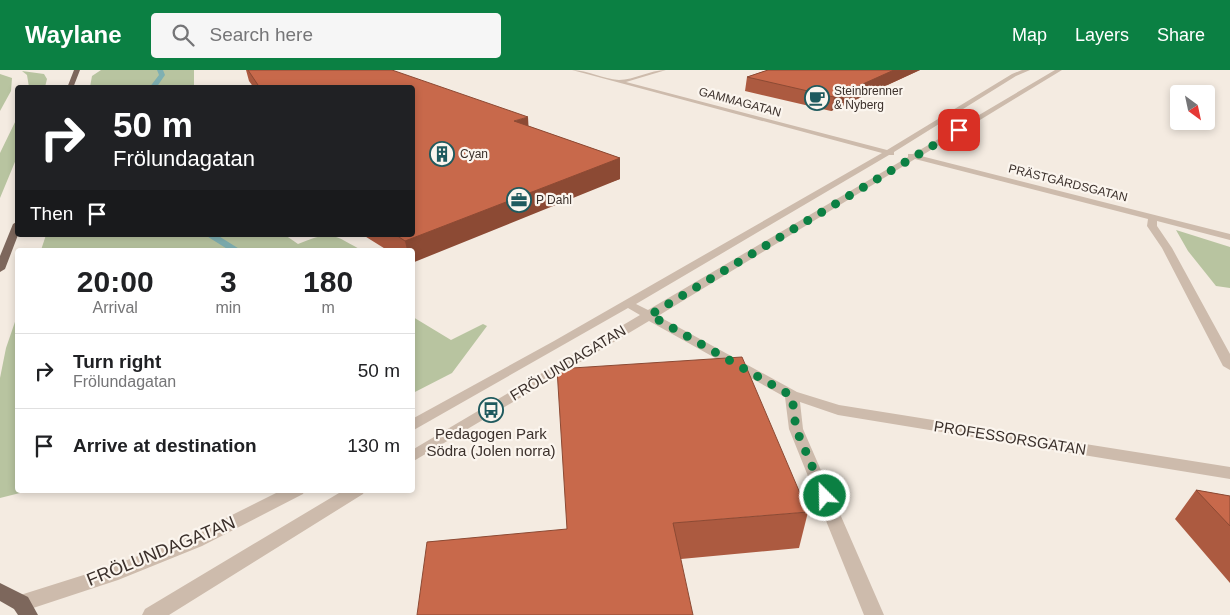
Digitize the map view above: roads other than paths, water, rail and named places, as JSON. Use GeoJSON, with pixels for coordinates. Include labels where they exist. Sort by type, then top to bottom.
{"type":"FeatureCollection","features":[{"type":"Feature","properties":{"kind":"main road"},"geometry":{"type":"LineString","coordinates":[[71,85],[77,70]]}},
{"type":"Feature","properties":{"kind":"main road"},"geometry":{"type":"LineString","coordinates":[[0,269],[15,232]]}},
{"type":"Feature","properties":{"kind":"main road"},"geometry":{"type":"LineString","coordinates":[[0,591],[24,609]]}},
{"type":"Feature","properties":{"kind":"street","name":"GAMMAGATAN"},"geometry":{"type":"LineString","coordinates":[[575,70],[900,154]]}},
{"type":"Feature","properties":{"kind":"street"},"geometry":{"type":"LineString","coordinates":[[620,81],[663,70]]}},
{"type":"Feature","properties":{"kind":"street","name":"FRÖLUNDAGATAN"},"geometry":{"type":"LineString","coordinates":[[415,424],[628,304],[1027,70]]}},
{"type":"Feature","properties":{"kind":"street","name":"FRÖLUNDAGATAN"},"geometry":{"type":"LineString","coordinates":[[415,455],[1059,70]]}},
{"type":"Feature","properties":{"kind":"street","name":"PRÄSTGÅRDSGATAN"},"geometry":{"type":"LineString","coordinates":[[900,154],[1230,237]]}},
{"type":"Feature","properties":{"kind":"street"},"geometry":{"type":"LineString","coordinates":[[1153,217],[1152,226],[1171,256],[1230,366]]}},
{"type":"Feature","properties":{"kind":"street","name":"PROFESSORSGATAN"},"geometry":{"type":"LineString","coordinates":[[628,304],[792,396],[838,410],[1230,473]]}},
{"type":"Feature","properties":{"kind":"street"},"geometry":{"type":"LineString","coordinates":[[792,396],[796,429],[874,615]]}},
{"type":"Feature","properties":{"kind":"street","name":"FRÖLUNDAGATAN"},"geometry":{"type":"LineString","coordinates":[[24,609],[196,541],[291,493]]}},
{"type":"Feature","properties":{"kind":"street"},"geometry":{"type":"LineString","coordinates":[[152,615],[352,493]]}},
{"type":"Feature","properties":{"kind":"waterway"},"geometry":{"type":"LineString","coordinates":[[154,85],[162,75],[160,70]]}},
{"type":"Feature","properties":{"kind":"waterway"},"geometry":{"type":"LineString","coordinates":[[213,237],[233,248]]}},
{"type":"Feature","properties":{"kind":"place","name":"Steinbrenner & Nyberg"},"geometry":{"type":"Point","coordinates":[817,98]}},
{"type":"Feature","properties":{"kind":"place","name":"Cyan"},"geometry":{"type":"Point","coordinates":[442,154]}},
{"type":"Feature","properties":{"kind":"place","name":"P Dahl"},"geometry":{"type":"Point","coordinates":[519,200]}},
{"type":"Feature","properties":{"kind":"place","name":"Pedagogen Park Södra (Jolen norra)"},"geometry":{"type":"Point","coordinates":[491,410]}}]}
